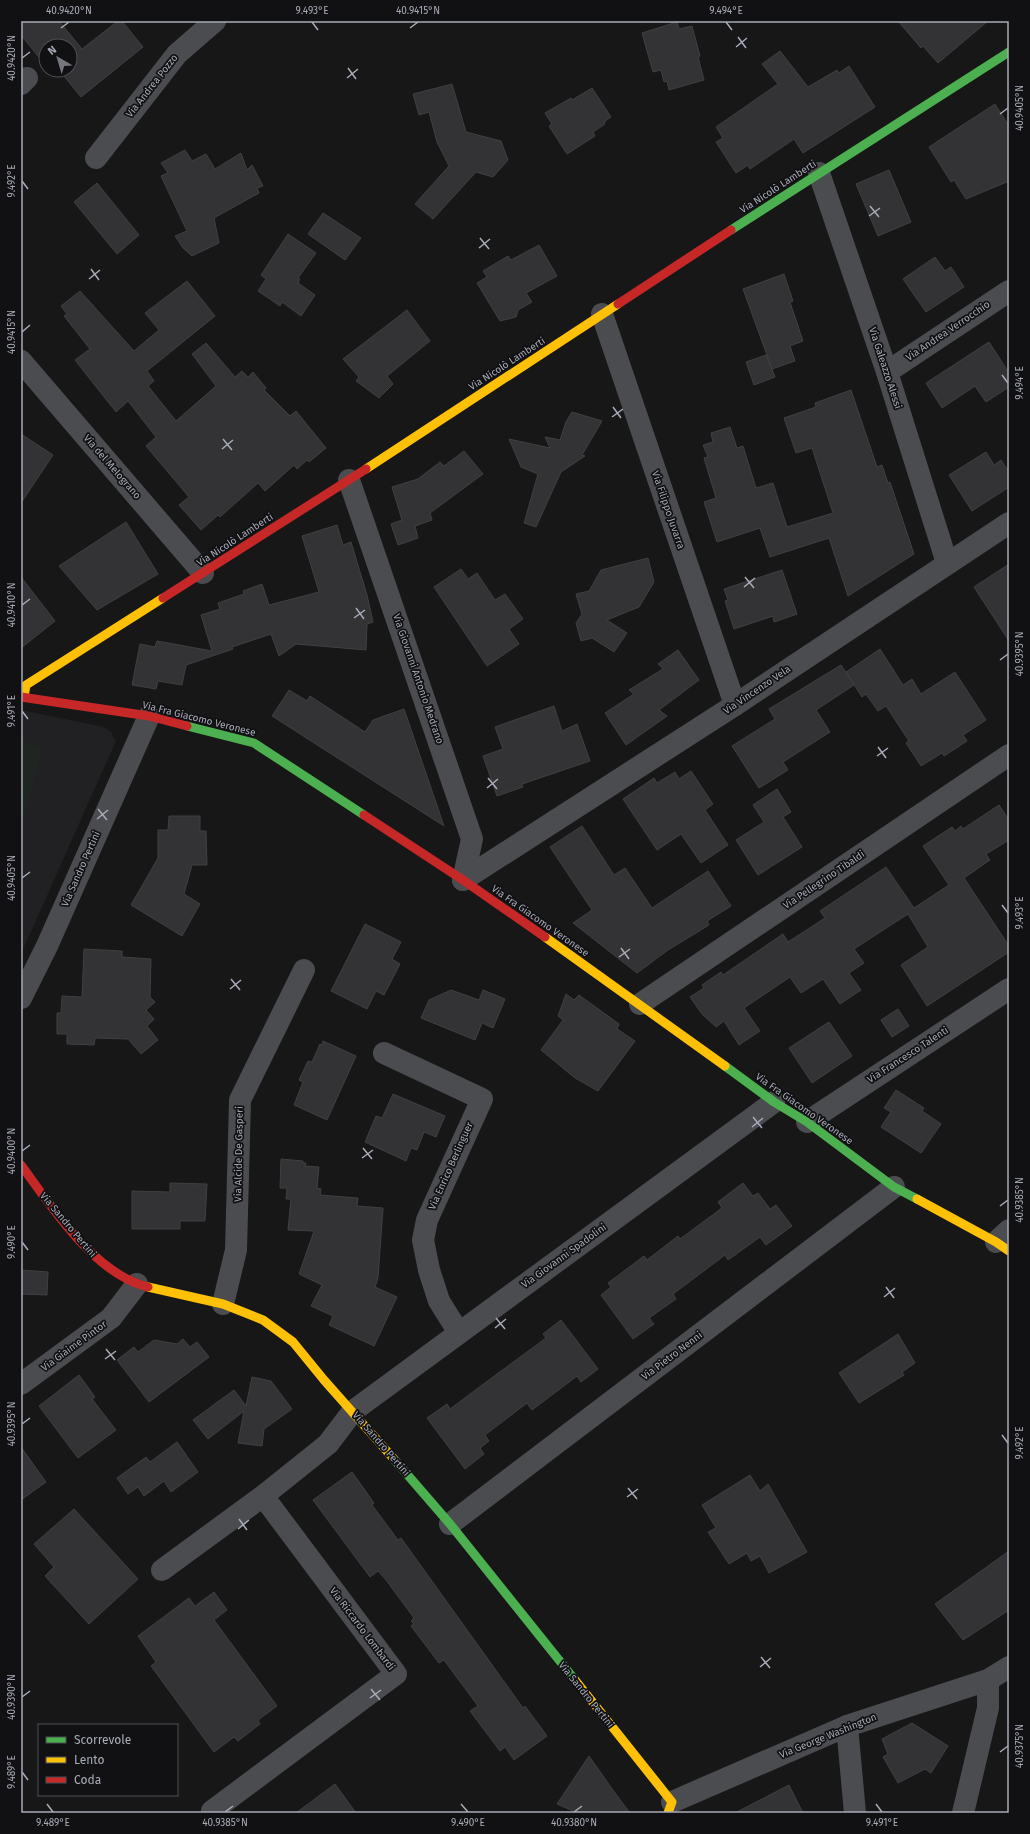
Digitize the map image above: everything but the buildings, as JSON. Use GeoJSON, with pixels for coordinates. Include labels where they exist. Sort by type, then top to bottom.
{"type":"FeatureCollection","features":[{"type":"Feature","properties":{"kind":"street","name":"Via Andrea Pozzo"},"geometry":{"type":"LineString","coordinates":[[96,158],[177,54],[215,21]]}},
{"type":"Feature","properties":{"kind":"street","name":"Via Nicolò Lamberti"},"geometry":{"type":"LineString","coordinates":[[22,697],[26,685],[349,480],[819,173],[1009,52]]}},
{"type":"Feature","properties":{"kind":"street","name":"Via Galeazzo Alessi"},"geometry":{"type":"LineString","coordinates":[[819,173],[887,372],[947,563]]}},
{"type":"Feature","properties":{"kind":"street","name":"Via Andrea Verrocchio"},"geometry":{"type":"LineString","coordinates":[[887,372],[1009,290]]}},
{"type":"Feature","properties":{"kind":"street","name":"Via Filippo Juvarra"},"geometry":{"type":"LineString","coordinates":[[602,314],[734,705]]}},
{"type":"Feature","properties":{"kind":"street","name":"Via del Melograno"},"geometry":{"type":"LineString","coordinates":[[21,361],[203,573]]}},
{"type":"Feature","properties":{"kind":"street","name":"Via Giovanni Antonio Medrano"},"geometry":{"type":"LineString","coordinates":[[349,480],[472,840]]}},
{"type":"Feature","properties":{"kind":"street","name":"Via Vincenzo Vela"},"geometry":{"type":"LineString","coordinates":[[463,880],[734,705],[1009,523]]}},
{"type":"Feature","properties":{"kind":"street","name":"Via Fra Giacomo Veronese"},"geometry":{"type":"LineString","coordinates":[[22,697],[149,716],[254,743],[463,880],[640,1004],[774,1102],[807,1122],[894,1187],[1005,1241]]}},
{"type":"Feature","properties":{"kind":"street","name":"Via Sandro Pertini"},"geometry":{"type":"LineString","coordinates":[[21,998],[47,946],[149,716]]}},
{"type":"Feature","properties":{"kind":"street","name":"Via Pellegrino Tibaldi"},"geometry":{"type":"LineString","coordinates":[[640,1004],[1009,755]]}},
{"type":"Feature","properties":{"kind":"street"},"geometry":{"type":"LineString","coordinates":[[463,880],[472,840],[503,854]]}},
{"type":"Feature","properties":{"kind":"street","name":"Via Alcide De Gasperi"},"geometry":{"type":"LineString","coordinates":[[223,1304],[236,1250],[240,1100],[304,970]]}},
{"type":"Feature","properties":{"kind":"street","name":"Via Francesco Talenti"},"geometry":{"type":"LineString","coordinates":[[807,1122],[1009,989]]}},
{"type":"Feature","properties":{"kind":"street","name":"Via Enrico Berlinguer"},"geometry":{"type":"LineString","coordinates":[[384,1053],[482,1099],[427,1220],[423,1240],[429,1270],[438,1301],[459,1333]]}},
{"type":"Feature","properties":{"kind":"street","name":"Via Giovanni Spadolini"},"geometry":{"type":"LineString","coordinates":[[162,1570],[263,1496],[328,1444],[353,1411],[774,1102]]}},
{"type":"Feature","properties":{"kind":"street","name":"Via Sandro Pertini"},"geometry":{"type":"LineString","coordinates":[[21,1165],[61,1219],[99,1261],[136,1284],[223,1304],[263,1320],[293,1342],[324,1380],[353,1411],[450,1524],[670,1807]]}},
{"type":"Feature","properties":{"kind":"street","name":"Via Pietro Nenni"},"geometry":{"type":"LineString","coordinates":[[450,1524],[894,1187]]}},
{"type":"Feature","properties":{"kind":"street","name":"Via Giaime Pintor"},"geometry":{"type":"LineString","coordinates":[[21,1384],[111,1318],[136,1284]]}},
{"type":"Feature","properties":{"kind":"street","name":"Via Riccardo Lombardi"},"geometry":{"type":"LineString","coordinates":[[212,1811],[396,1674],[263,1496]]}},
{"type":"Feature","properties":{"kind":"street","name":"Via George Washington"},"geometry":{"type":"LineString","coordinates":[[670,1807],[847,1726],[988,1680],[1009,1667]]}},
{"type":"Feature","properties":{"kind":"street"},"geometry":{"type":"LineString","coordinates":[[963,1813],[988,1708],[988,1680]]}},
{"type":"Feature","properties":{"kind":"street"},"geometry":{"type":"LineString","coordinates":[[847,1726],[855,1813]]}},
{"type":"Feature","properties":{"kind":"shaded area"},"geometry":{"type":"Polygon","coordinates":[[[21,710],[104,727],[111,732],[116,741],[21,954],[21,710]]]}},
{"type":"Feature","properties":{"kind":"shaded area"},"geometry":{"type":"Polygon","coordinates":[[[21,742],[42,747],[24,816],[21,815],[21,742]]]}},
{"type":"Feature","properties":{"kind":"traffic: fast"},"geometry":{"type":"LineString","coordinates":[[731,230],[1009,52]]}},
{"type":"Feature","properties":{"kind":"traffic: fast"},"geometry":{"type":"LineString","coordinates":[[187,726],[254,743],[364,815]]}},
{"type":"Feature","properties":{"kind":"traffic: fast"},"geometry":{"type":"LineString","coordinates":[[725,1066],[774,1102],[807,1122],[894,1187],[917,1199]]}},
{"type":"Feature","properties":{"kind":"traffic: fast"},"geometry":{"type":"LineString","coordinates":[[393,1458],[450,1524],[575,1680]]}},
{"type":"Feature","properties":{"kind":"traffic: slow"},"geometry":{"type":"LineString","coordinates":[[366,469],[618,304]]}},
{"type":"Feature","properties":{"kind":"traffic: slow"},"geometry":{"type":"LineString","coordinates":[[24,697],[26,685],[163,598]]}},
{"type":"Feature","properties":{"kind":"traffic: slow"},"geometry":{"type":"LineString","coordinates":[[545,937],[725,1066]]}},
{"type":"Feature","properties":{"kind":"traffic: slow"},"geometry":{"type":"LineString","coordinates":[[917,1199],[996,1242],[1009,1251]]}},
{"type":"Feature","properties":{"kind":"traffic: slow"},"geometry":{"type":"LineString","coordinates":[[148,1287],[223,1304],[263,1320],[293,1342],[324,1380],[393,1458]]}},
{"type":"Feature","properties":{"kind":"traffic: slow"},"geometry":{"type":"LineString","coordinates":[[575,1680],[672,1802],[668,1813]]}},
{"type":"Feature","properties":{"kind":"traffic: jam"},"geometry":{"type":"LineString","coordinates":[[618,304],[731,230]]}},
{"type":"Feature","properties":{"kind":"traffic: jam"},"geometry":{"type":"LineString","coordinates":[[163,598],[366,469]]}},
{"type":"Feature","properties":{"kind":"traffic: jam"},"geometry":{"type":"LineString","coordinates":[[21,697],[149,716],[187,726]]}},
{"type":"Feature","properties":{"kind":"traffic: jam"},"geometry":{"type":"LineString","coordinates":[[364,815],[463,880],[545,937]]}},
{"type":"Feature","properties":{"kind":"traffic: jam"},"geometry":{"type":"LineString","coordinates":[[21,1165],[61,1219],[92,1254],[128,1280],[148,1287]]}}]}
